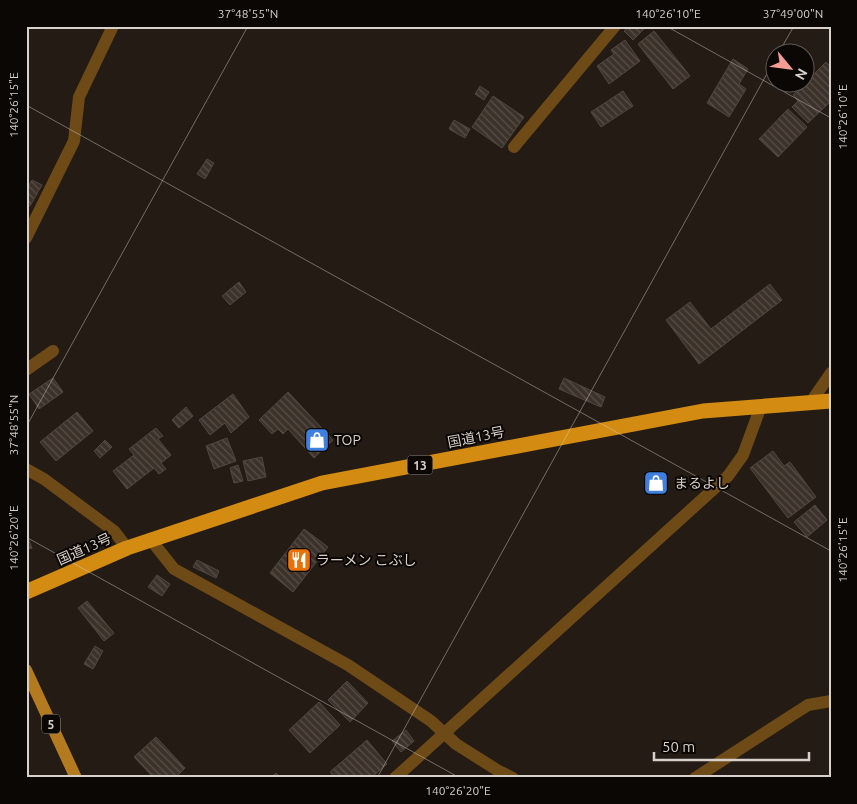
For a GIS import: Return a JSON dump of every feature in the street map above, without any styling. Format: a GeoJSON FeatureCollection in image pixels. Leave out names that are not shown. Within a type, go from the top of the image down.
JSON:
{"type":"FeatureCollection","features":[{"type":"Feature","properties":{"kind":"highway","name":"国道13号"},"geometry":{"type":"LineString","coordinates":[[26,592],[127,548],[322,483],[703,411],[831,401]]}},
{"type":"Feature","properties":{"kind":"main road","name":"5"},"geometry":{"type":"LineString","coordinates":[[26,670],[76,778]]}},
{"type":"Feature","properties":{"kind":"street"},"geometry":{"type":"LineString","coordinates":[[26,238],[74,141],[79,97],[96,58],[113,26]]}},
{"type":"Feature","properties":{"kind":"street"},"geometry":{"type":"LineString","coordinates":[[514,147],[615,26]]}},
{"type":"Feature","properties":{"kind":"street"},"geometry":{"type":"LineString","coordinates":[[26,370],[53,350]]}},
{"type":"Feature","properties":{"kind":"street"},"geometry":{"type":"LineString","coordinates":[[811,402],[831,373]]}},
{"type":"Feature","properties":{"kind":"street"},"geometry":{"type":"LineString","coordinates":[[395,778],[728,476],[743,455],[761,406]]}},
{"type":"Feature","properties":{"kind":"street"},"geometry":{"type":"LineString","coordinates":[[26,469],[44,479],[114,531],[127,548]]}},
{"type":"Feature","properties":{"kind":"street"},"geometry":{"type":"LineString","coordinates":[[151,540],[174,569],[348,665],[431,721],[456,744],[513,778]]}},
{"type":"Feature","properties":{"kind":"street"},"geometry":{"type":"LineString","coordinates":[[694,778],[808,706],[831,701]]}},
{"type":"Feature","properties":{"kind":"building"},"geometry":{"type":"Polygon","coordinates":[[[629,26],[647,26],[633,40],[624,31],[629,26]]]}},
{"type":"Feature","properties":{"kind":"building"},"geometry":{"type":"Polygon","coordinates":[[[654,31],[690,76],[673,89],[638,44],[654,31]]]}},
{"type":"Feature","properties":{"kind":"building"},"geometry":{"type":"Polygon","coordinates":[[[625,40],[640,61],[609,84],[597,66],[614,54],[611,50],[625,40]]]}},
{"type":"Feature","properties":{"kind":"building"},"geometry":{"type":"Polygon","coordinates":[[[733,59],[748,69],[739,84],[746,89],[729,117],[707,103],[733,59]]]}},
{"type":"Feature","properties":{"kind":"building"},"geometry":{"type":"Polygon","coordinates":[[[826,62],[831,67],[831,101],[808,123],[792,107],[798,101],[793,95],[796,92],[814,92],[814,74],[826,62]]]}},
{"type":"Feature","properties":{"kind":"building"},"geometry":{"type":"Polygon","coordinates":[[[480,86],[489,92],[484,100],[475,94],[480,86]]]}},
{"type":"Feature","properties":{"kind":"building"},"geometry":{"type":"Polygon","coordinates":[[[623,91],[633,106],[601,127],[591,112],[623,91]]]}},
{"type":"Feature","properties":{"kind":"building"},"geometry":{"type":"Polygon","coordinates":[[[493,96],[524,117],[502,148],[472,127],[493,96]]]}},
{"type":"Feature","properties":{"kind":"building"},"geometry":{"type":"Polygon","coordinates":[[[788,109],[807,127],[778,157],[759,139],[788,109]]]}},
{"type":"Feature","properties":{"kind":"building"},"geometry":{"type":"Polygon","coordinates":[[[454,120],[470,129],[465,138],[449,129],[454,120]]]}},
{"type":"Feature","properties":{"kind":"building"},"geometry":{"type":"Polygon","coordinates":[[[207,159],[214,163],[205,179],[197,174],[207,159]]]}},
{"type":"Feature","properties":{"kind":"building"},"geometry":{"type":"Polygon","coordinates":[[[32,180],[42,185],[30,206],[26,204],[26,190],[32,180]]]}},
{"type":"Feature","properties":{"kind":"building"},"geometry":{"type":"Polygon","coordinates":[[[239,282],[246,292],[230,305],[222,296],[239,282]]]}},
{"type":"Feature","properties":{"kind":"building"},"geometry":{"type":"Polygon","coordinates":[[[770,284],[782,300],[699,364],[666,320],[690,302],[711,329],[770,284]]]}},
{"type":"Feature","properties":{"kind":"building"},"geometry":{"type":"Polygon","coordinates":[[[53,378],[63,392],[39,409],[29,394],[53,378]]]}},
{"type":"Feature","properties":{"kind":"building"},"geometry":{"type":"Polygon","coordinates":[[[564,378],[605,397],[601,407],[559,389],[564,378]]]}},
{"type":"Feature","properties":{"kind":"building"},"geometry":{"type":"Polygon","coordinates":[[[288,392],[333,440],[314,458],[288,429],[283,434],[278,429],[272,434],[259,420],[288,392]]]}},
{"type":"Feature","properties":{"kind":"building"},"geometry":{"type":"Polygon","coordinates":[[[233,394],[249,417],[231,433],[225,423],[210,435],[199,420],[233,394]]]}},
{"type":"Feature","properties":{"kind":"building"},"geometry":{"type":"Polygon","coordinates":[[[186,407],[193,416],[179,428],[172,420],[186,407]]]}},
{"type":"Feature","properties":{"kind":"building"},"geometry":{"type":"Polygon","coordinates":[[[77,412],[93,431],[56,461],[40,442],[77,412]]]}},
{"type":"Feature","properties":{"kind":"building"},"geometry":{"type":"Polygon","coordinates":[[[156,428],[163,436],[158,439],[171,455],[161,463],[166,469],[159,474],[154,468],[127,489],[113,471],[134,455],[129,449],[156,428]]]}},
{"type":"Feature","properties":{"kind":"building"},"geometry":{"type":"Polygon","coordinates":[[[227,438],[236,461],[214,469],[206,446],[227,438]]]}},
{"type":"Feature","properties":{"kind":"building"},"geometry":{"type":"Polygon","coordinates":[[[105,440],[112,447],[100,458],[94,451],[105,440]]]}},
{"type":"Feature","properties":{"kind":"building"},"geometry":{"type":"Polygon","coordinates":[[[773,451],[784,466],[790,462],[816,497],[788,518],[750,468],[773,451]]]}},
{"type":"Feature","properties":{"kind":"building"},"geometry":{"type":"Polygon","coordinates":[[[262,457],[266,477],[248,481],[243,461],[262,457]]]}},
{"type":"Feature","properties":{"kind":"building"},"geometry":{"type":"Polygon","coordinates":[[[238,465],[243,481],[234,483],[230,468],[238,465]]]}},
{"type":"Feature","properties":{"kind":"building"},"geometry":{"type":"Polygon","coordinates":[[[815,505],[827,520],[807,537],[794,522],[815,505]]]}},
{"type":"Feature","properties":{"kind":"building"},"geometry":{"type":"Polygon","coordinates":[[[304,529],[328,547],[293,592],[270,573],[304,529]]]}},
{"type":"Feature","properties":{"kind":"building"},"geometry":{"type":"Polygon","coordinates":[[[26,533],[32,548],[26,550],[26,533]]]}},
{"type":"Feature","properties":{"kind":"building"},"geometry":{"type":"Polygon","coordinates":[[[197,560],[219,571],[216,578],[193,567],[197,560]]]}},
{"type":"Feature","properties":{"kind":"building"},"geometry":{"type":"Polygon","coordinates":[[[157,575],[170,584],[162,596],[148,587],[157,575]]]}},
{"type":"Feature","properties":{"kind":"building"},"geometry":{"type":"Polygon","coordinates":[[[87,601],[114,633],[104,641],[78,608],[87,601]]]}},
{"type":"Feature","properties":{"kind":"building"},"geometry":{"type":"Polygon","coordinates":[[[95,646],[103,651],[93,669],[84,664],[95,646]]]}},
{"type":"Feature","properties":{"kind":"building"},"geometry":{"type":"Polygon","coordinates":[[[347,681],[368,703],[350,722],[328,700],[347,681]]]}},
{"type":"Feature","properties":{"kind":"building"},"geometry":{"type":"Polygon","coordinates":[[[319,702],[340,725],[310,753],[289,730],[319,702]]]}},
{"type":"Feature","properties":{"kind":"building"},"geometry":{"type":"Polygon","coordinates":[[[406,730],[414,741],[401,752],[392,741],[406,730]]]}},
{"type":"Feature","properties":{"kind":"building"},"geometry":{"type":"Polygon","coordinates":[[[156,737],[185,768],[175,778],[154,778],[134,757],[156,737]]]}},
{"type":"Feature","properties":{"kind":"building"},"geometry":{"type":"Polygon","coordinates":[[[367,740],[387,764],[371,778],[335,778],[330,772],[367,740]]]}},
{"type":"Feature","properties":{"kind":"building"},"geometry":{"type":"Polygon","coordinates":[[[276,773],[281,778],[270,778],[276,773]]]}},
{"type":"Feature","properties":{"kind":"place","name":"TOP"},"geometry":{"type":"Point","coordinates":[317,440]}},
{"type":"Feature","properties":{"kind":"place","name":"まるよし"},"geometry":{"type":"Point","coordinates":[656,483]}},
{"type":"Feature","properties":{"kind":"place","name":"ラーメン こぶし"},"geometry":{"type":"Point","coordinates":[299,560]}}]}
